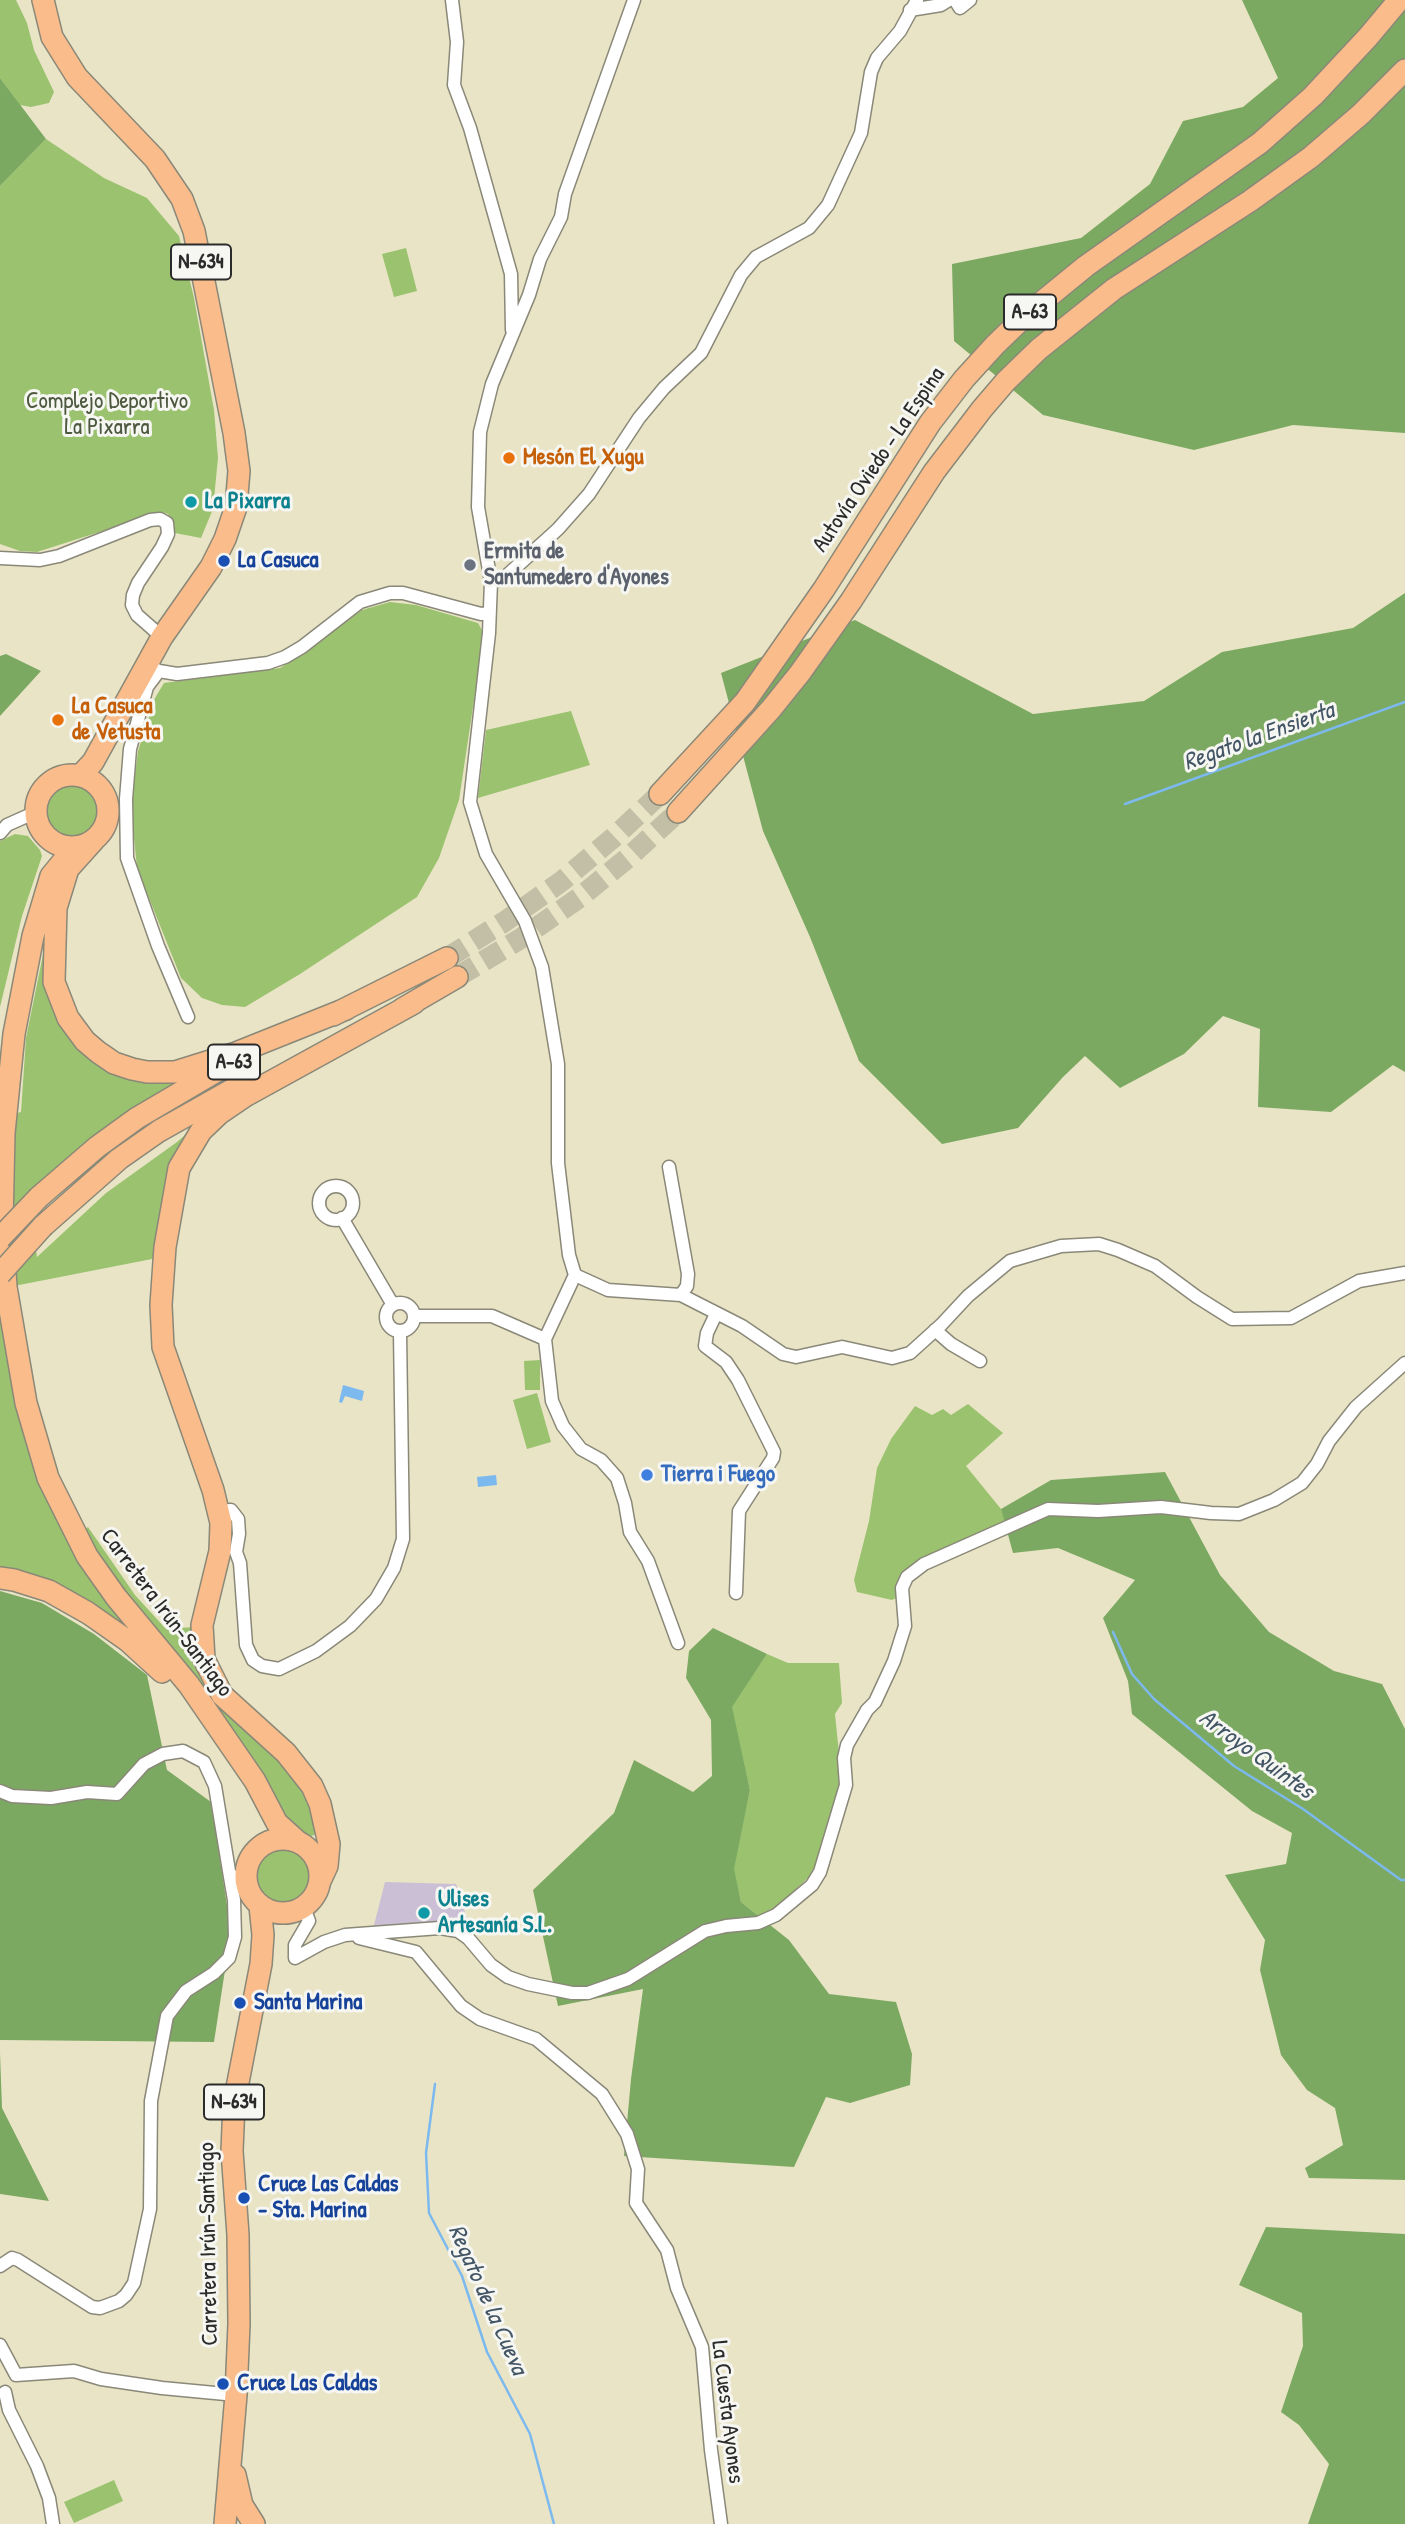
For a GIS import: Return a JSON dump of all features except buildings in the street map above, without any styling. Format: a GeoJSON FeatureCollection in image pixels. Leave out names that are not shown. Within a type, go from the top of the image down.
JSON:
{"type":"FeatureCollection","features":[{"type":"Feature","properties":{"kind":"highway","name":"N-634"},"geometry":{"type":"LineString","coordinates":[[43,0],[52,37],[77,77],[155,159],[182,199],[194,231],[234,433],[239,473],[236,507],[211,567],[162,637],[153,668],[93,762],[80,776]]}},
{"type":"Feature","properties":{"kind":"highway","name":"Autovía Oviedo - La Espina"},"geometry":{"type":"LineString","coordinates":[[660,794],[745,702],[824,589],[930,423],[995,345],[1086,266],[1216,176],[1269,135],[1344,64],[1399,0]]}},
{"type":"Feature","properties":{"kind":"highway","name":"A-63"},"geometry":{"type":"LineString","coordinates":[[678,811],[800,673],[851,601],[934,472],[1006,381],[1039,349],[1114,289],[1250,201],[1311,157],[1361,114],[1405,70]]}},
{"type":"Feature","properties":{"kind":"highway","name":"N-634"},"geometry":{"type":"LineString","coordinates":[[94,840],[104,829],[108,816],[108,806],[100,788],[104,743]]}},
{"type":"Feature","properties":{"kind":"highway"},"geometry":{"type":"LineString","coordinates":[[94,840],[74,848],[54,843],[38,824],[36,812],[39,796],[47,785],[65,776],[80,776],[100,788]]}},
{"type":"Feature","properties":{"kind":"highway","name":"Carretera Irún-Santiago"},"geometry":{"type":"LineString","coordinates":[[45,835],[51,876]]}},
{"type":"Feature","properties":{"kind":"highway"},"geometry":{"type":"LineString","coordinates":[[94,840],[68,869],[56,908],[54,982],[68,1018],[85,1041],[114,1063],[147,1072],[183,1070],[236,1054],[346,1009]]}},
{"type":"Feature","properties":{"kind":"highway","name":"Carretera Irún-Santiago"},"geometry":{"type":"LineString","coordinates":[[74,848],[61,860],[51,876],[33,936],[10,1067],[4,1133],[2,1195],[6,1287],[26,1403],[48,1478],[87,1556],[116,1597],[188,1685],[256,1781],[277,1823],[302,1844]]}},
{"type":"Feature","properties":{"kind":"highway"},"geometry":{"type":"LineString","coordinates":[[0,1059],[16,979],[33,936]]}},
{"type":"Feature","properties":{"kind":"highway","name":"A-63"},"geometry":{"type":"LineString","coordinates":[[0,1238],[39,1197],[97,1147],[177,1093],[234,1062],[447,958]]}},
{"type":"Feature","properties":{"kind":"highway","name":"A-63"},"geometry":{"type":"LineString","coordinates":[[0,1274],[43,1226],[119,1159],[196,1108],[414,1003],[457,977]]}},
{"type":"Feature","properties":{"kind":"highway"},"geometry":{"type":"LineString","coordinates":[[320,1881],[327,1866],[329,1844],[320,1804],[306,1777],[286,1753],[222,1695],[204,1659],[202,1625],[222,1536],[219,1511],[163,1347],[160,1313],[165,1247],[179,1168],[201,1131],[220,1113],[245,1096],[414,1003]]}},
{"type":"Feature","properties":{"kind":"highway"},"geometry":{"type":"LineString","coordinates":[[0,1578],[49,1591],[108,1626],[147,1657],[214,1722]]}},
{"type":"Feature","properties":{"kind":"highway","name":"Carretera Irún-Santiago"},"geometry":{"type":"LineString","coordinates":[[261,1846],[265,1821],[262,1797]]}},
{"type":"Feature","properties":{"kind":"highway"},"geometry":{"type":"LineString","coordinates":[[302,1844],[319,1835],[325,1826]]}},
{"type":"Feature","properties":{"kind":"highway"},"geometry":{"type":"LineString","coordinates":[[237,1877],[254,1851],[272,1841],[285,1839],[302,1844],[315,1855],[320,1881]]}},
{"type":"Feature","properties":{"kind":"highway","name":"N-634"},"geometry":{"type":"LineString","coordinates":[[237,1877],[260,1906]]}},
{"type":"Feature","properties":{"kind":"highway","name":"N-634"},"geometry":{"type":"LineString","coordinates":[[296,1911],[316,1894],[320,1881]]}},
{"type":"Feature","properties":{"kind":"highway"},"geometry":{"type":"LineString","coordinates":[[260,1906],[273,1913],[296,1911]]}},
{"type":"Feature","properties":{"kind":"highway","name":"Carretera Irún-Santiago"},"geometry":{"type":"LineString","coordinates":[[225,2524],[236,2395],[239,2275],[232,2151],[234,2103],[261,1964],[263,1934],[260,1906]]}},
{"type":"Feature","properties":{"kind":"highway","name":"Carretera Irún-Santiago"},"geometry":{"type":"LineString","coordinates":[[261,1964],[272,1938],[296,1911]]}},
{"type":"Feature","properties":{"kind":"highway"},"geometry":{"type":"LineString","coordinates":[[232,2435],[234,2473],[242,2505],[254,2524]]}},
{"type":"Feature","properties":{"kind":"street"},"geometry":{"type":"LineString","coordinates":[[452,0],[457,42],[454,85],[470,128],[511,274],[512,335]]}},
{"type":"Feature","properties":{"kind":"street"},"geometry":{"type":"LineString","coordinates":[[634,0],[565,194],[561,217],[540,259],[529,295],[492,384],[480,432],[478,507],[491,582],[489,633],[470,802],[486,854],[525,921],[542,967],[558,1064],[558,1163],[569,1255],[575,1275],[545,1339],[552,1401],[563,1426],[581,1449],[601,1460],[617,1478],[630,1532],[648,1561],[678,1643]]}},
{"type":"Feature","properties":{"kind":"street"},"geometry":{"type":"LineString","coordinates":[[491,582],[504,578],[558,529],[589,494],[639,418],[664,388],[701,353],[740,275],[756,257],[809,228],[828,205],[861,133],[871,72],[877,58],[900,31],[914,5],[941,5],[949,0]]}},
{"type":"Feature","properties":{"kind":"street"},"geometry":{"type":"LineString","coordinates":[[955,0],[961,8],[970,0]]}},
{"type":"Feature","properties":{"kind":"street"},"geometry":{"type":"LineString","coordinates":[[0,558],[40,560],[150,520],[160,519],[167,523],[168,534],[138,583],[132,606],[137,615],[162,637]]}},
{"type":"Feature","properties":{"kind":"street"},"geometry":{"type":"LineString","coordinates":[[188,1017],[142,903],[127,858],[127,770],[130,749],[153,668],[177,674],[268,663],[302,647],[360,603],[377,596],[403,593],[481,614],[489,613]]}},
{"type":"Feature","properties":{"kind":"street"},"geometry":{"type":"LineString","coordinates":[[0,832],[7,825],[36,812]]}},
{"type":"Feature","properties":{"kind":"street"},"geometry":{"type":"LineString","coordinates":[[669,1167],[688,1274],[687,1286],[681,1295]]}},
{"type":"Feature","properties":{"kind":"street"},"geometry":{"type":"LineString","coordinates":[[342,1218],[393,1305]]}},
{"type":"Feature","properties":{"kind":"street"},"geometry":{"type":"LineString","coordinates":[[575,1275],[608,1290],[681,1295],[742,1326],[783,1354],[796,1357],[842,1347],[892,1358],[911,1353],[968,1296],[1010,1261],[1061,1246],[1099,1244],[1118,1250],[1155,1266],[1232,1319],[1292,1318],[1359,1281],[1405,1273]]}},
{"type":"Feature","properties":{"kind":"street"},"geometry":{"type":"LineString","coordinates":[[405,1304],[413,1310],[415,1316],[412,1326],[400,1332],[392,1329],[386,1321],[387,1311],[393,1305],[405,1304]]}},
{"type":"Feature","properties":{"kind":"street"},"geometry":{"type":"LineString","coordinates":[[716,1314],[705,1346],[726,1362],[774,1452],[773,1458],[739,1511],[736,1593]]}},
{"type":"Feature","properties":{"kind":"street"},"geometry":{"type":"LineString","coordinates":[[415,1316],[492,1316],[545,1339]]}},
{"type":"Feature","properties":{"kind":"street"},"geometry":{"type":"LineString","coordinates":[[935,1330],[951,1344],[980,1361]]}},
{"type":"Feature","properties":{"kind":"street"},"geometry":{"type":"LineString","coordinates":[[219,1511],[231,1510],[238,1519],[236,1552],[240,1563],[246,1645],[253,1660],[262,1666],[279,1669],[316,1651],[351,1626],[376,1599],[394,1568],[403,1539],[400,1332]]}},
{"type":"Feature","properties":{"kind":"street"},"geometry":{"type":"LineString","coordinates":[[296,1911],[309,1921],[295,1945],[295,1958],[324,1942],[345,1935],[440,1928],[458,1931],[468,1938],[491,1965],[508,1977],[545,1988],[588,1993],[628,1979],[705,1931],[726,1926],[745,1926],[776,1915],[811,1885],[820,1872],[846,1785],[844,1758],[847,1745],[874,1702],[894,1661],[905,1626],[902,1588],[907,1577],[924,1564],[1048,1508],[1098,1511],[1161,1507],[1239,1514],[1274,1500],[1302,1483],[1317,1464],[1329,1441],[1356,1407],[1405,1363]]}},
{"type":"Feature","properties":{"kind":"street"},"geometry":{"type":"LineString","coordinates":[[0,1791],[12,1796],[51,1798],[87,1792],[117,1794],[144,1764],[163,1754],[183,1751],[204,1762],[215,1786],[237,1877],[234,1900],[235,1937],[229,1958],[214,1973],[186,1992],[167,2016],[151,2101],[150,2209],[134,2283],[119,2301],[100,2308],[92,2307],[18,2260],[12,2258],[0,2266]]}},
{"type":"Feature","properties":{"kind":"street","name":"La Cuesta Ayones"},"geometry":{"type":"LineString","coordinates":[[345,1935],[416,1952],[461,2006],[480,2019],[536,2039],[568,2064],[601,2094],[627,2134],[638,2169],[636,2203],[667,2250],[677,2288],[702,2347],[721,2524]]}},
{"type":"Feature","properties":{"kind":"street"},"geometry":{"type":"LineString","coordinates":[[0,2345],[16,2375]]}},
{"type":"Feature","properties":{"kind":"street"},"geometry":{"type":"LineString","coordinates":[[53,2524],[49,2498],[37,2466],[2,2394],[16,2375],[74,2371],[101,2379],[236,2395]]}},
{"type":"Feature","properties":{"kind":"shaded area"},"geometry":{"type":"Polygon","coordinates":[[[385,1882],[456,1884],[470,1928],[466,1934],[373,1929],[385,1882]]]}},
{"type":"Feature","properties":{"kind":"green space"},"geometry":{"type":"Polygon","coordinates":[[[0,0],[16,0],[27,23],[34,50],[54,92],[49,103],[31,107],[20,105],[0,78],[0,0]]]}},
{"type":"Feature","properties":{"kind":"green space"},"geometry":{"type":"Polygon","coordinates":[[[1242,0],[1405,0],[1405,433],[1293,425],[1194,450],[1043,415],[954,341],[952,264],[1081,238],[1150,184],[1183,121],[1243,107],[1278,78],[1242,0]]]}},
{"type":"Feature","properties":{"kind":"green space"},"geometry":{"type":"Polygon","coordinates":[[[0,78],[46,139],[0,186],[0,78]]]}},
{"type":"Feature","properties":{"kind":"green space","name":"Complejo Deportivo La Pixarra"},"geometry":{"type":"Polygon","coordinates":[[[46,139],[104,178],[147,198],[179,236],[194,298],[214,410],[218,458],[213,509],[201,538],[175,533],[168,514],[162,512],[37,552],[20,551],[0,544],[0,186],[46,139]]]}},
{"type":"Feature","properties":{"kind":"green space"},"geometry":{"type":"Polygon","coordinates":[[[406,248],[417,291],[394,297],[382,254],[406,248]]]}},
{"type":"Feature","properties":{"kind":"green space"},"geometry":{"type":"Polygon","coordinates":[[[1405,593],[1405,1072],[1393,1065],[1331,1112],[1258,1107],[1260,1029],[1223,1016],[1184,1054],[1120,1088],[1085,1056],[1018,1128],[942,1144],[859,1061],[810,937],[763,831],[721,673],[855,620],[1033,714],[1144,701],[1222,652],[1353,628],[1405,593]]]}},
{"type":"Feature","properties":{"kind":"green space"},"geometry":{"type":"Polygon","coordinates":[[[390,602],[416,605],[478,623],[484,634],[459,800],[439,858],[417,897],[245,1007],[222,1005],[202,998],[181,978],[137,868],[131,807],[138,751],[155,698],[164,683],[280,668],[362,610],[390,602]]]}},
{"type":"Feature","properties":{"kind":"green space"},"geometry":{"type":"Polygon","coordinates":[[[6,654],[41,671],[0,716],[0,656],[6,654]]]}},
{"type":"Feature","properties":{"kind":"green space"},"geometry":{"type":"Polygon","coordinates":[[[571,711],[590,765],[478,798],[486,730],[571,711]]]}},
{"type":"Feature","properties":{"kind":"green space"},"geometry":{"type":"Polygon","coordinates":[[[72,784],[83,786],[96,797],[101,813],[99,824],[88,837],[72,842],[61,840],[48,829],[43,813],[45,802],[56,789],[72,784]]]}},
{"type":"Feature","properties":{"kind":"green space"},"geometry":{"type":"Polygon","coordinates":[[[15,834],[28,836],[42,856],[22,916],[0,1007],[0,841],[15,834]]]}},
{"type":"Feature","properties":{"kind":"green space"},"geometry":{"type":"Polygon","coordinates":[[[47,935],[72,1037],[183,1080],[84,1144],[31,1192],[36,1222],[33,1226],[37,1257],[106,1193],[198,1124],[152,1259],[14,1286],[13,1114],[21,1112],[26,1038],[47,935]]]}},
{"type":"Feature","properties":{"kind":"green space"},"geometry":{"type":"Polygon","coordinates":[[[0,1307],[25,1432],[150,1653],[0,1573],[0,1307]]]}},
{"type":"Feature","properties":{"kind":"green space"},"geometry":{"type":"Polygon","coordinates":[[[540,1360],[540,1390],[525,1390],[524,1361],[540,1360]]]}},
{"type":"Feature","properties":{"kind":"green space"},"geometry":{"type":"Polygon","coordinates":[[[537,1393],[551,1442],[527,1449],[513,1400],[537,1393]]]}},
{"type":"Feature","properties":{"kind":"green space"},"geometry":{"type":"Polygon","coordinates":[[[968,1404],[1003,1433],[966,1466],[1001,1509],[1005,1522],[908,1568],[896,1598],[892,1600],[857,1592],[854,1580],[869,1521],[877,1468],[891,1439],[915,1406],[932,1415],[943,1409],[951,1415],[968,1404]]]}},
{"type":"Feature","properties":{"kind":"green space"},"geometry":{"type":"Polygon","coordinates":[[[1165,1472],[1220,1575],[1269,1632],[1334,1671],[1382,1684],[1405,1729],[1405,2180],[1309,2178],[1305,2168],[1343,2145],[1335,2108],[1307,2090],[1281,2055],[1260,1970],[1265,1940],[1225,1875],[1286,1864],[1292,1833],[1252,1811],[1132,1714],[1128,1681],[1103,1618],[1135,1580],[1058,1548],[1013,1553],[1001,1509],[1051,1480],[1165,1472]]]}},
{"type":"Feature","properties":{"kind":"green space"},"geometry":{"type":"Polygon","coordinates":[[[88,1527],[135,1595],[166,1629],[194,1627],[193,1644],[293,1773],[311,1803],[316,1832],[314,1835],[306,1838],[285,1822],[245,1748],[225,1718],[131,1604],[82,1531],[88,1527]]]}},
{"type":"Feature","properties":{"kind":"green space"},"geometry":{"type":"Polygon","coordinates":[[[0,1591],[42,1603],[94,1634],[147,1675],[167,1770],[211,1802],[231,1931],[214,2042],[0,2040],[0,1591]]]}},
{"type":"Feature","properties":{"kind":"green space"},"geometry":{"type":"Polygon","coordinates":[[[713,1628],[767,1654],[732,1707],[750,1790],[734,1869],[741,1902],[789,1940],[829,1994],[896,2002],[912,2054],[910,2085],[850,2103],[826,2097],[794,2167],[624,2156],[643,1989],[558,2006],[533,1890],[614,1813],[634,1760],[693,1792],[712,1776],[711,1720],[686,1678],[689,1651],[713,1628]]]}},
{"type":"Feature","properties":{"kind":"green space"},"geometry":{"type":"Polygon","coordinates":[[[767,1654],[788,1663],[839,1663],[842,1703],[835,1714],[842,1782],[823,1849],[812,1874],[779,1905],[760,1917],[741,1902],[733,1869],[750,1790],[731,1707],[767,1654]]]}},
{"type":"Feature","properties":{"kind":"green space"},"geometry":{"type":"Polygon","coordinates":[[[282,1847],[303,1856],[312,1877],[303,1898],[282,1907],[261,1898],[252,1877],[261,1856],[282,1847]]]}},
{"type":"Feature","properties":{"kind":"green space"},"geometry":{"type":"Polygon","coordinates":[[[0,2053],[2,2108],[49,2201],[0,2194],[0,2053]]]}},
{"type":"Feature","properties":{"kind":"green space"},"geometry":{"type":"Polygon","coordinates":[[[1266,2227],[1405,2234],[1405,2524],[1308,2524],[1329,2464],[1299,2425],[1281,2412],[1303,2346],[1302,2313],[1239,2285],[1266,2227]]]}},
{"type":"Feature","properties":{"kind":"green space"},"geometry":{"type":"Polygon","coordinates":[[[114,2480],[123,2501],[74,2523],[64,2502],[114,2480]]]}},
{"type":"Feature","properties":{"kind":"water"},"geometry":{"type":"Polygon","coordinates":[[[343,1385],[364,1391],[362,1401],[345,1396],[342,1403],[339,1402],[343,1385]]]}},
{"type":"Feature","properties":{"kind":"water"},"geometry":{"type":"Polygon","coordinates":[[[496,1475],[497,1485],[478,1487],[477,1477],[496,1475]]]}},
{"type":"Feature","properties":{"kind":"waterway","name":"Regato la Ensierta"},"geometry":{"type":"LineString","coordinates":[[1125,804],[1405,702]]}},
{"type":"Feature","properties":{"kind":"waterway","name":"Arroyo Quintes"},"geometry":{"type":"LineString","coordinates":[[1113,1632],[1132,1674],[1154,1699],[1234,1766],[1303,1809],[1401,1880],[1405,1880]]}},
{"type":"Feature","properties":{"kind":"waterway","name":"Regato de la Cueva"},"geometry":{"type":"LineString","coordinates":[[435,2084],[426,2153],[429,2213],[462,2276],[487,2352],[530,2434],[554,2524]]}},
{"type":"Feature","properties":{"kind":"tunnel"},"geometry":{"type":"LineString","coordinates":[[447,958],[562,881],[660,794]]}},
{"type":"Feature","properties":{"kind":"tunnel"},"geometry":{"type":"LineString","coordinates":[[457,977],[520,939],[579,898],[678,812]]}},
{"type":"Feature","properties":{"kind":"place","name":"Mesón El Xugu"},"geometry":{"type":"Point","coordinates":[509,458]}},
{"type":"Feature","properties":{"kind":"place","name":"La Pixarra"},"geometry":{"type":"Point","coordinates":[191,502]}},
{"type":"Feature","properties":{"kind":"place","name":"La Casuca"},"geometry":{"type":"Point","coordinates":[224,561]}},
{"type":"Feature","properties":{"kind":"place","name":"Ermita de Santumedero d'Ayones"},"geometry":{"type":"Point","coordinates":[470,565]}},
{"type":"Feature","properties":{"kind":"place","name":"La Casuca de Vetusta"},"geometry":{"type":"Point","coordinates":[58,720]}},
{"type":"Feature","properties":{"kind":"place","name":"Tierra i Fuego"},"geometry":{"type":"Point","coordinates":[647,1475]}},
{"type":"Feature","properties":{"kind":"place","name":"Ulises Artesanía S.L."},"geometry":{"type":"Point","coordinates":[424,1913]}},
{"type":"Feature","properties":{"kind":"place","name":"Santa Marina"},"geometry":{"type":"Point","coordinates":[240,2003]}},
{"type":"Feature","properties":{"kind":"place","name":"Cruce Las Caldas - Sta. Marina"},"geometry":{"type":"Point","coordinates":[244,2198]}},
{"type":"Feature","properties":{"kind":"place","name":"Cruce Las Caldas"},"geometry":{"type":"Point","coordinates":[223,2384]}}]}
